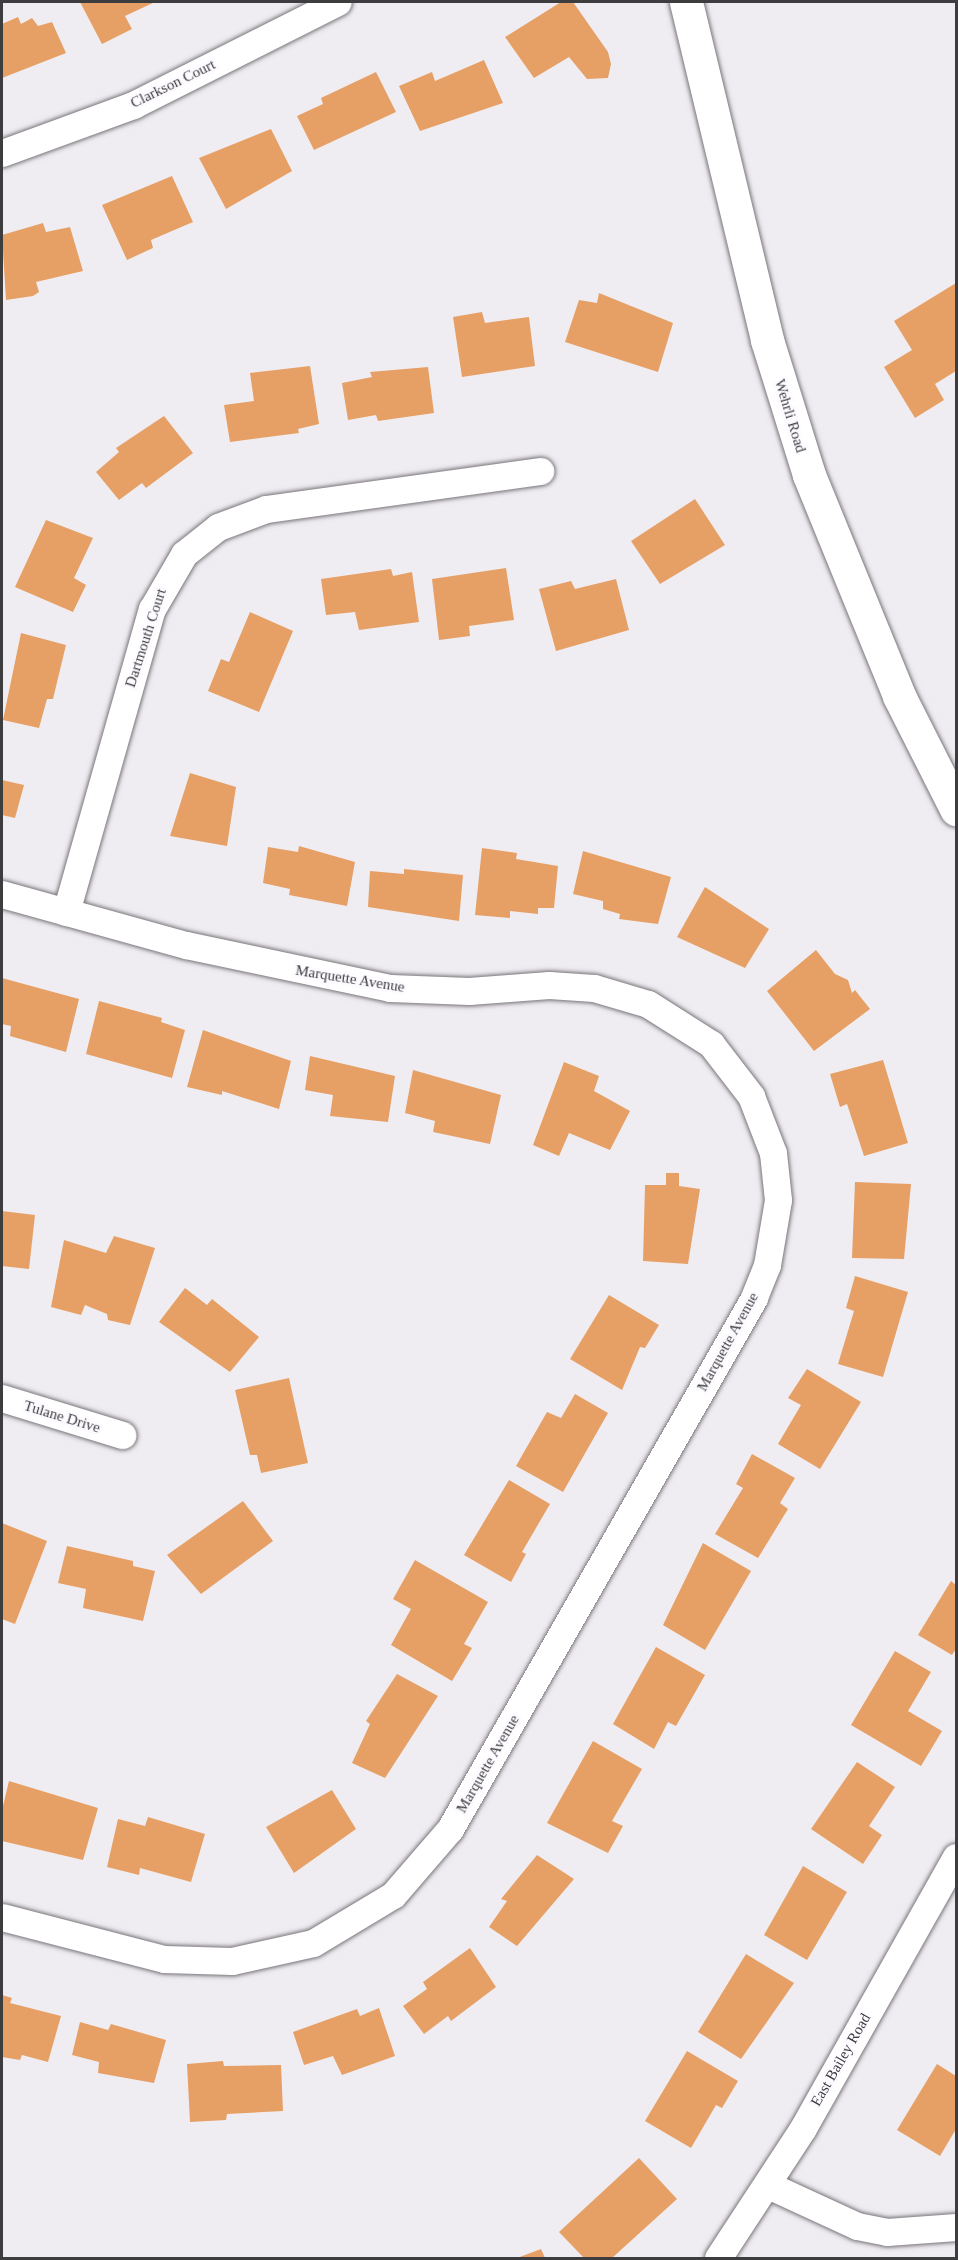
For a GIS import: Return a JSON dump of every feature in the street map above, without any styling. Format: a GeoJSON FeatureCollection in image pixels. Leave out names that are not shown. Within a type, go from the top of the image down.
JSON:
{"type":"FeatureCollection","features":[{"type":"Feature","properties":{"kind":"street","name":"Clarkson Court"},"geometry":{"type":"LineString","coordinates":[[2,153],[133,105],[339,2]]}},
{"type":"Feature","properties":{"kind":"street","name":"Wehrli Road"},"geometry":{"type":"LineString","coordinates":[[686,2],[767,340],[809,475],[899,696],[957,809]]}},
{"type":"Feature","properties":{"kind":"street","name":"Dartmouth Court"},"geometry":{"type":"LineString","coordinates":[[66,912],[152,609],[184,554],[218,527],[266,509],[540,471]]}},
{"type":"Feature","properties":{"kind":"street","name":"Marquette Avenue"},"geometry":{"type":"LineString","coordinates":[[2,894],[298,972],[390,988],[469,991],[549,985],[594,988],[648,1004],[711,1044],[751,1096],[773,1153],[776,1220],[754,1298],[450,1829],[393,1895],[313,1943],[232,1961],[164,1959],[2,1917]]}},
{"type":"Feature","properties":{"kind":"street","name":"Tulane Drive"},"geometry":{"type":"LineString","coordinates":[[2,1398],[122,1435]]}},
{"type":"Feature","properties":{"kind":"street","name":"East Bailey Road"},"geometry":{"type":"LineString","coordinates":[[718,2259],[768,2185],[957,1857]]}},
{"type":"Feature","properties":{"kind":"street"},"geometry":{"type":"LineString","coordinates":[[768,2185],[857,2226],[887,2232],[957,2227]]}},
{"type":"Feature","properties":{"kind":"building"},"geometry":{"type":"Polygon","coordinates":[[[80,2],[155,2],[125,16],[132,29],[102,44],[80,2]]]}},
{"type":"Feature","properties":{"kind":"building"},"geometry":{"type":"Polygon","coordinates":[[[561,2],[573,2],[608,52],[611,64],[608,78],[587,79],[569,57],[534,78],[505,37],[561,2]]]}},
{"type":"Feature","properties":{"kind":"building"},"geometry":{"type":"Polygon","coordinates":[[[18,17],[21,24],[32,18],[38,26],[52,22],[66,53],[2,78],[2,24],[18,17]]]}},
{"type":"Feature","properties":{"kind":"building"},"geometry":{"type":"Polygon","coordinates":[[[484,60],[503,103],[420,131],[399,86],[432,72],[435,81],[484,60]]]}},
{"type":"Feature","properties":{"kind":"building"},"geometry":{"type":"Polygon","coordinates":[[[376,72],[396,112],[314,150],[297,116],[323,104],[321,98],[376,72]]]}},
{"type":"Feature","properties":{"kind":"building"},"geometry":{"type":"Polygon","coordinates":[[[271,129],[292,171],[226,209],[199,158],[271,129]]]}},
{"type":"Feature","properties":{"kind":"building"},"geometry":{"type":"Polygon","coordinates":[[[172,176],[193,222],[151,240],[153,248],[127,260],[102,205],[172,176]]]}},
{"type":"Feature","properties":{"kind":"building"},"geometry":{"type":"Polygon","coordinates":[[[43,223],[46,232],[70,227],[83,271],[36,282],[39,292],[33,296],[6,300],[2,235],[43,223]]]}},
{"type":"Feature","properties":{"kind":"building"},"geometry":{"type":"Polygon","coordinates":[[[956,283],[956,371],[935,384],[944,400],[915,418],[884,367],[912,350],[894,321],[956,283]]]}},
{"type":"Feature","properties":{"kind":"building"},"geometry":{"type":"Polygon","coordinates":[[[599,293],[673,323],[658,372],[565,342],[579,300],[597,303],[599,293]]]}},
{"type":"Feature","properties":{"kind":"building"},"geometry":{"type":"Polygon","coordinates":[[[482,312],[485,323],[529,317],[535,366],[462,377],[453,317],[482,312]]]}},
{"type":"Feature","properties":{"kind":"building"},"geometry":{"type":"Polygon","coordinates":[[[310,366],[319,424],[298,429],[299,433],[230,442],[224,405],[254,401],[250,373],[310,366]]]}},
{"type":"Feature","properties":{"kind":"building"},"geometry":{"type":"Polygon","coordinates":[[[428,367],[434,413],[378,421],[376,415],[348,420],[342,383],[372,377],[370,372],[428,367]]]}},
{"type":"Feature","properties":{"kind":"building"},"geometry":{"type":"Polygon","coordinates":[[[164,416],[193,453],[146,488],[142,483],[119,500],[96,472],[119,452],[116,448],[164,416]]]}},
{"type":"Feature","properties":{"kind":"building"},"geometry":{"type":"Polygon","coordinates":[[[695,499],[725,545],[660,584],[631,541],[695,499]]]}},
{"type":"Feature","properties":{"kind":"building"},"geometry":{"type":"Polygon","coordinates":[[[46,520],[93,538],[74,578],[86,585],[73,612],[15,587],[46,520]]]}},
{"type":"Feature","properties":{"kind":"building"},"geometry":{"type":"Polygon","coordinates":[[[506,568],[514,620],[469,626],[470,636],[439,640],[432,579],[506,568]]]}},
{"type":"Feature","properties":{"kind":"building"},"geometry":{"type":"Polygon","coordinates":[[[391,569],[393,576],[412,572],[419,622],[359,630],[355,612],[326,615],[321,579],[391,569]]]}},
{"type":"Feature","properties":{"kind":"building"},"geometry":{"type":"Polygon","coordinates":[[[616,579],[629,630],[556,651],[539,589],[571,581],[575,589],[616,579]]]}},
{"type":"Feature","properties":{"kind":"building"},"geometry":{"type":"Polygon","coordinates":[[[250,612],[293,631],[259,712],[208,691],[221,659],[229,662],[250,612]]]}},
{"type":"Feature","properties":{"kind":"building"},"geometry":{"type":"Polygon","coordinates":[[[21,633],[66,645],[53,699],[47,699],[39,728],[3,720],[21,633]]]}},
{"type":"Feature","properties":{"kind":"building"},"geometry":{"type":"Polygon","coordinates":[[[190,773],[236,787],[227,846],[170,836],[190,773]]]}},
{"type":"Feature","properties":{"kind":"building"},"geometry":{"type":"Polygon","coordinates":[[[2,780],[24,785],[15,818],[2,815],[2,780]]]}},
{"type":"Feature","properties":{"kind":"building"},"geometry":{"type":"Polygon","coordinates":[[[299,846],[355,862],[347,906],[289,895],[290,889],[263,883],[268,847],[298,852],[299,846]]]}},
{"type":"Feature","properties":{"kind":"building"},"geometry":{"type":"Polygon","coordinates":[[[482,848],[517,853],[516,859],[558,866],[554,908],[538,908],[538,914],[510,911],[510,918],[475,915],[482,848]]]}},
{"type":"Feature","properties":{"kind":"building"},"geometry":{"type":"Polygon","coordinates":[[[583,851],[671,877],[658,924],[619,919],[620,914],[603,909],[603,901],[573,894],[583,851]]]}},
{"type":"Feature","properties":{"kind":"building"},"geometry":{"type":"Polygon","coordinates":[[[404,869],[463,875],[459,921],[368,907],[370,871],[404,874],[404,869]]]}},
{"type":"Feature","properties":{"kind":"building"},"geometry":{"type":"Polygon","coordinates":[[[705,887],[769,929],[745,968],[677,937],[705,887]]]}},
{"type":"Feature","properties":{"kind":"building"},"geometry":{"type":"Polygon","coordinates":[[[816,950],[835,974],[848,980],[852,993],[855,990],[870,1009],[814,1051],[767,991],[816,950]]]}},
{"type":"Feature","properties":{"kind":"building"},"geometry":{"type":"Polygon","coordinates":[[[2,978],[79,999],[66,1052],[10,1036],[11,1026],[2,1024],[2,978]]]}},
{"type":"Feature","properties":{"kind":"building"},"geometry":{"type":"Polygon","coordinates":[[[99,1001],[162,1018],[161,1022],[185,1030],[172,1078],[86,1054],[99,1001]]]}},
{"type":"Feature","properties":{"kind":"building"},"geometry":{"type":"Polygon","coordinates":[[[203,1030],[291,1061],[279,1109],[222,1091],[222,1095],[187,1087],[203,1030]]]}},
{"type":"Feature","properties":{"kind":"building"},"geometry":{"type":"Polygon","coordinates":[[[310,1056],[395,1076],[388,1122],[330,1116],[333,1095],[305,1090],[310,1056]]]}},
{"type":"Feature","properties":{"kind":"building"},"geometry":{"type":"Polygon","coordinates":[[[883,1060],[908,1143],[864,1156],[847,1104],[840,1107],[830,1074],[883,1060]]]}},
{"type":"Feature","properties":{"kind":"building"},"geometry":{"type":"Polygon","coordinates":[[[564,1062],[599,1076],[594,1091],[630,1111],[610,1150],[569,1133],[559,1156],[533,1145],[564,1062]]]}},
{"type":"Feature","properties":{"kind":"building"},"geometry":{"type":"Polygon","coordinates":[[[413,1070],[501,1095],[490,1144],[433,1132],[435,1121],[405,1113],[413,1070]]]}},
{"type":"Feature","properties":{"kind":"building"},"geometry":{"type":"Polygon","coordinates":[[[666,1173],[679,1173],[679,1186],[700,1189],[688,1264],[643,1261],[645,1185],[666,1185],[666,1173]]]}},
{"type":"Feature","properties":{"kind":"building"},"geometry":{"type":"Polygon","coordinates":[[[855,1182],[911,1184],[904,1259],[852,1258],[855,1182]]]}},
{"type":"Feature","properties":{"kind":"building"},"geometry":{"type":"Polygon","coordinates":[[[2,1211],[35,1215],[29,1269],[2,1266],[2,1211]]]}},
{"type":"Feature","properties":{"kind":"building"},"geometry":{"type":"Polygon","coordinates":[[[114,1236],[155,1248],[130,1325],[108,1320],[107,1314],[85,1305],[81,1315],[51,1307],[64,1240],[106,1253],[114,1236]]]}},
{"type":"Feature","properties":{"kind":"building"},"geometry":{"type":"Polygon","coordinates":[[[855,1276],[908,1292],[883,1377],[838,1364],[854,1311],[846,1308],[855,1276]]]}},
{"type":"Feature","properties":{"kind":"building"},"geometry":{"type":"Polygon","coordinates":[[[185,1288],[207,1305],[212,1299],[259,1337],[230,1372],[159,1322],[185,1288]]]}},
{"type":"Feature","properties":{"kind":"building"},"geometry":{"type":"Polygon","coordinates":[[[609,1295],[659,1325],[645,1348],[640,1347],[622,1390],[570,1359],[609,1295]]]}},
{"type":"Feature","properties":{"kind":"building"},"geometry":{"type":"Polygon","coordinates":[[[807,1369],[861,1402],[820,1469],[778,1444],[801,1405],[788,1398],[807,1369]]]}},
{"type":"Feature","properties":{"kind":"building"},"geometry":{"type":"Polygon","coordinates":[[[289,1378],[308,1463],[261,1473],[257,1455],[250,1455],[235,1390],[289,1378]]]}},
{"type":"Feature","properties":{"kind":"building"},"geometry":{"type":"Polygon","coordinates":[[[575,1394],[608,1413],[563,1492],[516,1466],[547,1412],[561,1418],[575,1394]]]}},
{"type":"Feature","properties":{"kind":"building"},"geometry":{"type":"Polygon","coordinates":[[[752,1454],[795,1478],[780,1503],[788,1509],[758,1558],[715,1534],[743,1488],[736,1484],[752,1454]]]}},
{"type":"Feature","properties":{"kind":"building"},"geometry":{"type":"Polygon","coordinates":[[[509,1480],[550,1504],[522,1552],[526,1554],[511,1582],[464,1555],[509,1480]]]}},
{"type":"Feature","properties":{"kind":"building"},"geometry":{"type":"Polygon","coordinates":[[[243,1501],[273,1541],[201,1594],[167,1555],[243,1501]]]}},
{"type":"Feature","properties":{"kind":"building"},"geometry":{"type":"Polygon","coordinates":[[[2,1523],[47,1541],[15,1624],[2,1619],[2,1523]]]}},
{"type":"Feature","properties":{"kind":"building"},"geometry":{"type":"Polygon","coordinates":[[[703,1543],[751,1571],[705,1650],[663,1625],[703,1543]]]}},
{"type":"Feature","properties":{"kind":"building"},"geometry":{"type":"Polygon","coordinates":[[[67,1546],[133,1561],[133,1566],[155,1571],[143,1621],[83,1608],[86,1589],[58,1583],[67,1546]]]}},
{"type":"Feature","properties":{"kind":"building"},"geometry":{"type":"Polygon","coordinates":[[[415,1560],[488,1602],[464,1644],[472,1648],[452,1681],[391,1645],[411,1609],[393,1599],[415,1560]]]}},
{"type":"Feature","properties":{"kind":"building"},"geometry":{"type":"Polygon","coordinates":[[[951,1581],[956,1585],[956,1649],[952,1655],[918,1635],[951,1581]]]}},
{"type":"Feature","properties":{"kind":"building"},"geometry":{"type":"Polygon","coordinates":[[[656,1647],[705,1675],[676,1726],[668,1722],[654,1749],[613,1724],[656,1647]]]}},
{"type":"Feature","properties":{"kind":"building"},"geometry":{"type":"Polygon","coordinates":[[[895,1651],[931,1672],[908,1711],[942,1731],[921,1766],[851,1725],[895,1651]]]}},
{"type":"Feature","properties":{"kind":"building"},"geometry":{"type":"Polygon","coordinates":[[[397,1674],[438,1696],[385,1778],[352,1763],[370,1724],[366,1721],[397,1674]]]}},
{"type":"Feature","properties":{"kind":"building"},"geometry":{"type":"Polygon","coordinates":[[[593,1741],[642,1769],[612,1821],[623,1826],[608,1853],[547,1823],[593,1741]]]}},
{"type":"Feature","properties":{"kind":"building"},"geometry":{"type":"Polygon","coordinates":[[[857,1762],[895,1787],[869,1826],[882,1835],[863,1864],[811,1829],[857,1762]]]}},
{"type":"Feature","properties":{"kind":"building"},"geometry":{"type":"Polygon","coordinates":[[[9,1781],[98,1808],[83,1860],[2,1841],[2,1810],[9,1781]]]}},
{"type":"Feature","properties":{"kind":"building"},"geometry":{"type":"Polygon","coordinates":[[[332,1790],[356,1829],[294,1873],[266,1827],[332,1790]]]}},
{"type":"Feature","properties":{"kind":"building"},"geometry":{"type":"Polygon","coordinates":[[[148,1817],[205,1834],[191,1882],[140,1868],[139,1875],[107,1867],[118,1819],[145,1826],[148,1817]]]}},
{"type":"Feature","properties":{"kind":"building"},"geometry":{"type":"Polygon","coordinates":[[[537,1855],[574,1879],[517,1946],[489,1927],[507,1901],[501,1899],[537,1855]]]}},
{"type":"Feature","properties":{"kind":"building"},"geometry":{"type":"Polygon","coordinates":[[[803,1866],[847,1892],[807,1960],[764,1935],[803,1866]]]}},
{"type":"Feature","properties":{"kind":"building"},"geometry":{"type":"Polygon","coordinates":[[[470,1948],[496,1987],[451,2021],[448,2016],[424,2034],[403,2006],[427,1989],[423,1982],[470,1948]]]}},
{"type":"Feature","properties":{"kind":"building"},"geometry":{"type":"Polygon","coordinates":[[[746,1954],[794,1983],[741,2059],[698,2032],[746,1954]]]}},
{"type":"Feature","properties":{"kind":"building"},"geometry":{"type":"Polygon","coordinates":[[[2,1995],[12,1998],[10,2003],[61,2016],[48,2062],[22,2055],[20,2060],[2,2057],[2,1995]]]}},
{"type":"Feature","properties":{"kind":"building"},"geometry":{"type":"Polygon","coordinates":[[[379,2008],[395,2056],[342,2075],[333,2056],[304,2065],[293,2032],[357,2009],[360,2016],[379,2008]]]}},
{"type":"Feature","properties":{"kind":"building"},"geometry":{"type":"Polygon","coordinates":[[[80,2022],[108,2030],[111,2024],[166,2040],[154,2083],[98,2073],[99,2062],[72,2055],[80,2022]]]}},
{"type":"Feature","properties":{"kind":"building"},"geometry":{"type":"Polygon","coordinates":[[[687,2051],[738,2081],[722,2108],[716,2105],[691,2148],[645,2121],[687,2051]]]}},
{"type":"Feature","properties":{"kind":"building"},"geometry":{"type":"Polygon","coordinates":[[[223,2061],[224,2066],[281,2065],[283,2111],[227,2114],[226,2120],[190,2122],[187,2064],[223,2061]]]}},
{"type":"Feature","properties":{"kind":"building"},"geometry":{"type":"Polygon","coordinates":[[[937,2064],[956,2076],[956,2129],[940,2156],[897,2130],[937,2064]]]}},
{"type":"Feature","properties":{"kind":"building"},"geometry":{"type":"Polygon","coordinates":[[[639,2158],[677,2199],[612,2258],[584,2258],[559,2232],[639,2158]]]}},
{"type":"Feature","properties":{"kind":"building"},"geometry":{"type":"Polygon","coordinates":[[[541,2249],[545,2258],[517,2258],[541,2249]]]}}]}
